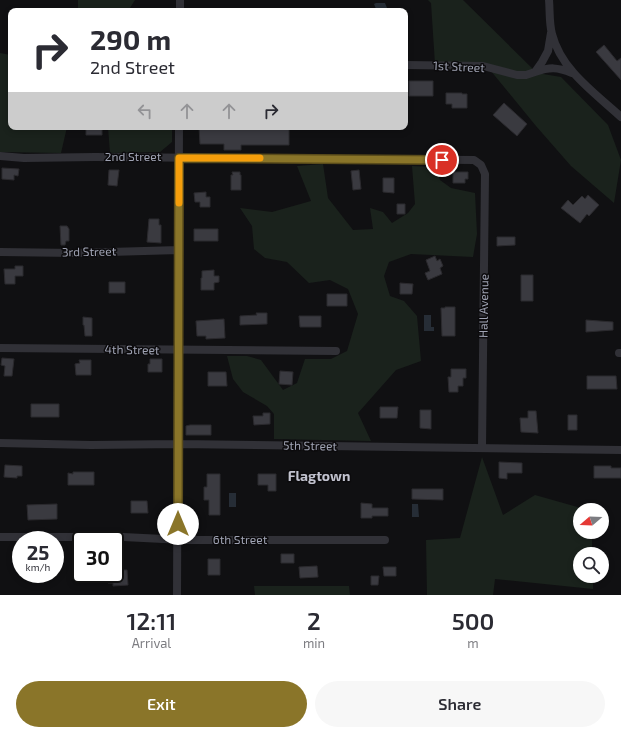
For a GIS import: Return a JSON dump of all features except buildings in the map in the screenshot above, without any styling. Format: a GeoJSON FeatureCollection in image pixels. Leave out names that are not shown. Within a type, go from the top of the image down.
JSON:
{"type":"FeatureCollection","features":[{"type":"Feature","properties":{"kind":"street"},"geometry":{"type":"LineString","coordinates":[[549,0],[552,33],[559,54],[574,74],[621,117]]}},
{"type":"Feature","properties":{"kind":"street"},"geometry":{"type":"LineString","coordinates":[[535,72],[548,51],[552,33]]}},
{"type":"Feature","properties":{"kind":"street","name":"1st Street"},"geometry":{"type":"LineString","coordinates":[[408,65],[483,66],[517,76],[526,75],[544,69],[560,68],[574,74]]}},
{"type":"Feature","properties":{"kind":"street"},"geometry":{"type":"LineString","coordinates":[[177,595],[180,130]]}},
{"type":"Feature","properties":{"kind":"street","name":"2nd Street"},"geometry":{"type":"LineString","coordinates":[[0,156],[24,158],[474,160],[481,165]]}},
{"type":"Feature","properties":{"kind":"street","name":"Hall Avenue"},"geometry":{"type":"LineString","coordinates":[[481,165],[485,174],[482,447]]}},
{"type":"Feature","properties":{"kind":"street","name":"3rd Street"},"geometry":{"type":"LineString","coordinates":[[0,252],[74,253],[179,250]]}},
{"type":"Feature","properties":{"kind":"street","name":"4th Street"},"geometry":{"type":"LineString","coordinates":[[0,348],[336,351]]}},
{"type":"Feature","properties":{"kind":"street","name":"5th Street"},"geometry":{"type":"LineString","coordinates":[[0,443],[91,445],[178,444],[482,447],[621,450]]}},
{"type":"Feature","properties":{"kind":"street","name":"6th Street"},"geometry":{"type":"LineString","coordinates":[[0,537],[122,537],[177,540],[385,540]]}},
{"type":"Feature","properties":{"kind":"shaded area"},"geometry":{"type":"Polygon","coordinates":[[[78,0],[135,0],[130,8],[78,8],[78,0]]]}},
{"type":"Feature","properties":{"kind":"shaded area"},"geometry":{"type":"Polygon","coordinates":[[[428,0],[463,0],[537,73],[561,77],[608,125],[621,160],[614,203],[571,166],[486,65],[435,64],[431,3],[428,0]]]}},
{"type":"Feature","properties":{"kind":"shaded area"},"geometry":{"type":"Polygon","coordinates":[[[385,3],[387,8],[376,8],[374,4],[385,3]]]}},
{"type":"Feature","properties":{"kind":"shaded area"},"geometry":{"type":"Polygon","coordinates":[[[0,53],[8,54],[8,130],[66,130],[61,153],[0,152],[0,53]]]}},
{"type":"Feature","properties":{"kind":"shaded area"},"geometry":{"type":"Polygon","coordinates":[[[108,130],[172,130],[172,142],[160,152],[110,153],[108,130]]]}},
{"type":"Feature","properties":{"kind":"shaded area"},"geometry":{"type":"Polygon","coordinates":[[[323,164],[328,198],[353,230],[373,229],[370,208],[383,212],[392,223],[408,213],[415,204],[412,166],[435,167],[440,180],[451,188],[475,193],[477,234],[473,257],[411,254],[389,262],[384,276],[390,296],[404,301],[417,316],[421,361],[396,370],[358,413],[371,441],[274,439],[274,414],[267,406],[243,392],[233,379],[227,356],[247,356],[261,360],[283,390],[297,383],[305,359],[331,359],[347,351],[358,314],[348,289],[330,280],[309,283],[287,262],[265,258],[254,249],[252,226],[240,208],[272,212],[311,201],[297,166],[323,164]]]}},
{"type":"Feature","properties":{"kind":"shaded area"},"geometry":{"type":"Polygon","coordinates":[[[424,315],[431,315],[431,327],[434,327],[434,331],[424,331],[424,315]]]}},
{"type":"Feature","properties":{"kind":"shaded area"},"geometry":{"type":"Polygon","coordinates":[[[482,457],[503,515],[535,495],[573,506],[573,539],[592,539],[592,547],[573,547],[573,583],[593,583],[593,589],[495,579],[493,595],[427,595],[426,540],[460,538],[482,457]]]}},
{"type":"Feature","properties":{"kind":"shaded area"},"geometry":{"type":"Polygon","coordinates":[[[229,493],[236,493],[236,507],[229,507],[229,493]]]}},
{"type":"Feature","properties":{"kind":"shaded area"},"geometry":{"type":"Polygon","coordinates":[[[412,504],[418,504],[419,517],[412,517],[412,504]]]}},
{"type":"Feature","properties":{"kind":"shaded area"},"geometry":{"type":"Polygon","coordinates":[[[254,586],[349,586],[350,595],[255,595],[254,586]]]}},
{"type":"Feature","properties":{"kind":"slow traffic"},"geometry":{"type":"LineString","coordinates":[[179,203],[179,158],[260,158]]}},
{"type":"Feature","properties":{"kind":"district","name":"Flagtown"},"geometry":{"type":"Point","coordinates":[319,476]}},
{"type":"Feature","properties":{"kind":"route"},"geometry":{"type":"LineString","coordinates":[[178,524],[179,158],[442,160]]}}]}
